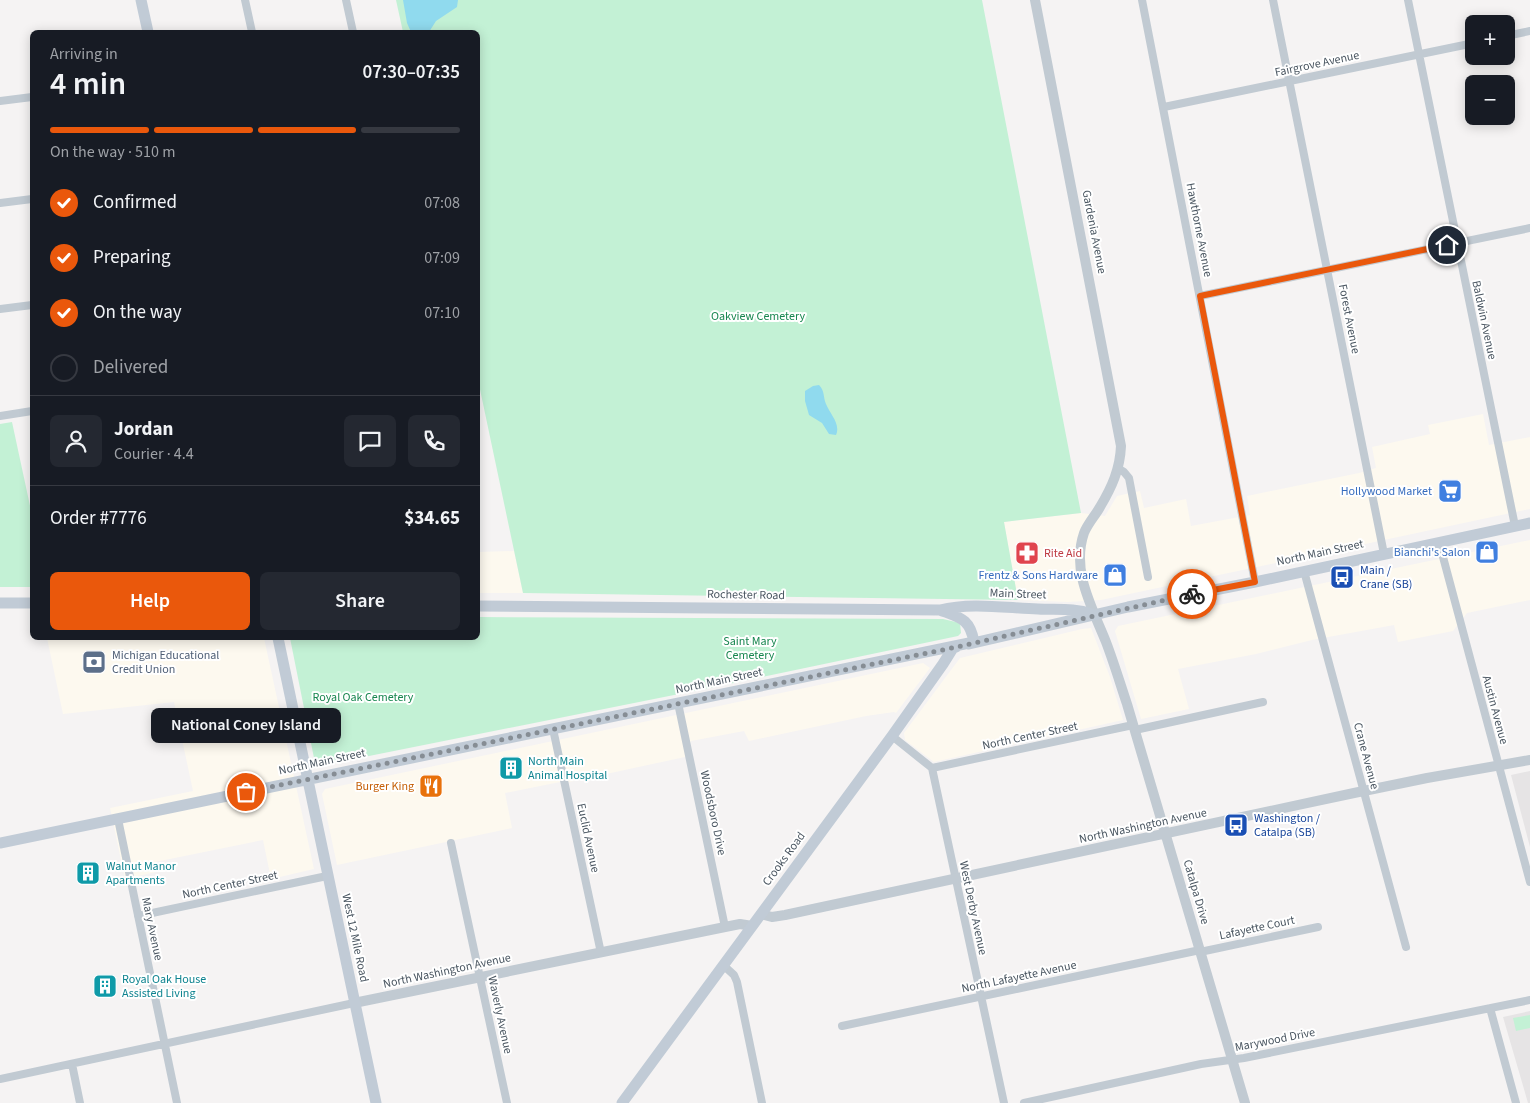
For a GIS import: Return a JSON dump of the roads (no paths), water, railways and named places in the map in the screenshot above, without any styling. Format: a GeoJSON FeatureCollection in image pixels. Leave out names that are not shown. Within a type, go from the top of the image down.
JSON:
{"type":"FeatureCollection","features":[{"type":"Feature","properties":{"kind":"main road"},"geometry":{"type":"LineString","coordinates":[[141,0],[148,30]]}},
{"type":"Feature","properties":{"kind":"main road","name":"North Main Street"},"geometry":{"type":"LineString","coordinates":[[974,642],[1530,523]]}},
{"type":"Feature","properties":{"kind":"main road"},"geometry":{"type":"LineString","coordinates":[[0,603],[30,603]]}},
{"type":"Feature","properties":{"kind":"main road","name":"Rochester Road"},"geometry":{"type":"LineString","coordinates":[[480,606],[940,610],[964,620],[971,628],[974,642]]}},
{"type":"Feature","properties":{"kind":"main road","name":"Main Street"},"geometry":{"type":"LineString","coordinates":[[940,610],[952,607],[998,607],[1075,610],[1094,615]]}},
{"type":"Feature","properties":{"kind":"main road","name":"West 12 Mile Road"},"geometry":{"type":"LineString","coordinates":[[278,640],[376,1103]]}},
{"type":"Feature","properties":{"kind":"main road"},"geometry":{"type":"LineString","coordinates":[[952,648],[974,642]]}},
{"type":"Feature","properties":{"kind":"main road","name":"North Main Street"},"geometry":{"type":"LineString","coordinates":[[0,843],[952,648]]}},
{"type":"Feature","properties":{"kind":"main road","name":"Crooks Road"},"geometry":{"type":"LineString","coordinates":[[622,1103],[892,736],[943,664],[952,648]]}},
{"type":"Feature","properties":{"kind":"street"},"geometry":{"type":"LineString","coordinates":[[245,0],[252,30]]}},
{"type":"Feature","properties":{"kind":"street"},"geometry":{"type":"LineString","coordinates":[[346,0],[353,30]]}},
{"type":"Feature","properties":{"kind":"street","name":"Gardenia Avenue"},"geometry":{"type":"LineString","coordinates":[[1035,0],[1121,446],[1119,469],[1100,508],[1087,525],[1080,545],[1080,559],[1087,600],[1122,688]]}},
{"type":"Feature","properties":{"kind":"street","name":"Hawthorne Avenue"},"geometry":{"type":"LineString","coordinates":[[1142,0],[1255,582]]}},
{"type":"Feature","properties":{"kind":"street","name":"Forest Avenue"},"geometry":{"type":"LineString","coordinates":[[1273,0],[1384,554]]}},
{"type":"Feature","properties":{"kind":"street","name":"Baldwin Avenue"},"geometry":{"type":"LineString","coordinates":[[1408,0],[1515,526]]}},
{"type":"Feature","properties":{"kind":"street"},"geometry":{"type":"LineString","coordinates":[[1515,34],[1530,31]]}},
{"type":"Feature","properties":{"kind":"street","name":"Fairgrove Avenue"},"geometry":{"type":"LineString","coordinates":[[1164,107],[1465,45]]}},
{"type":"Feature","properties":{"kind":"street"},"geometry":{"type":"LineString","coordinates":[[0,101],[30,97]]}},
{"type":"Feature","properties":{"kind":"street"},"geometry":{"type":"LineString","coordinates":[[0,203],[30,199]]}},
{"type":"Feature","properties":{"kind":"street"},"geometry":{"type":"LineString","coordinates":[[1200,296],[1530,228]]}},
{"type":"Feature","properties":{"kind":"street"},"geometry":{"type":"LineString","coordinates":[[0,310],[30,305]]}},
{"type":"Feature","properties":{"kind":"street"},"geometry":{"type":"LineString","coordinates":[[0,416],[30,411]]}},
{"type":"Feature","properties":{"kind":"street"},"geometry":{"type":"LineString","coordinates":[[1119,469],[1129,478],[1148,577]]}},
{"type":"Feature","properties":{"kind":"street","name":"Austin Avenue"},"geometry":{"type":"LineString","coordinates":[[1438,542],[1530,882]]}},
{"type":"Feature","properties":{"kind":"street","name":"Crane Avenue"},"geometry":{"type":"LineString","coordinates":[[1304,571],[1406,947]]}},
{"type":"Feature","properties":{"kind":"street","name":"Catalpa Drive"},"geometry":{"type":"LineString","coordinates":[[1122,688],[1245,1103]]}},
{"type":"Feature","properties":{"kind":"street","name":"North Center Street"},"geometry":{"type":"LineString","coordinates":[[932,768],[1263,702]]}},
{"type":"Feature","properties":{"kind":"street","name":"Woodsboro Drive"},"geometry":{"type":"LineString","coordinates":[[678,703],[725,927]]}},
{"type":"Feature","properties":{"kind":"street","name":"Euclid Avenue"},"geometry":{"type":"LineString","coordinates":[[553,729],[601,952]]}},
{"type":"Feature","properties":{"kind":"street"},"geometry":{"type":"LineString","coordinates":[[892,736],[932,768]]}},
{"type":"Feature","properties":{"kind":"street","name":"North Washington Avenue"},"geometry":{"type":"LineString","coordinates":[[761,914],[778,917],[1364,791],[1530,760]]}},
{"type":"Feature","properties":{"kind":"street","name":"West Derby Avenue"},"geometry":{"type":"LineString","coordinates":[[932,768],[1004,1103]]}},
{"type":"Feature","properties":{"kind":"street","name":"Mary Avenue"},"geometry":{"type":"LineString","coordinates":[[118,819],[177,1103]]}},
{"type":"Feature","properties":{"kind":"street","name":"Waverly Avenue"},"geometry":{"type":"LineString","coordinates":[[451,843],[507,1103]]}},
{"type":"Feature","properties":{"kind":"street","name":"North Center Street"},"geometry":{"type":"LineString","coordinates":[[138,916],[327,876]]}},
{"type":"Feature","properties":{"kind":"street","name":"North Washington Avenue"},"geometry":{"type":"LineString","coordinates":[[0,1079],[601,952],[740,924],[752,926]]}},
{"type":"Feature","properties":{"kind":"street","name":"Lafayette Court"},"geometry":{"type":"LineString","coordinates":[[1200,951],[1318,927]]}},
{"type":"Feature","properties":{"kind":"street","name":"North Lafayette Avenue"},"geometry":{"type":"LineString","coordinates":[[842,1026],[1200,951]]}},
{"type":"Feature","properties":{"kind":"street"},"geometry":{"type":"LineString","coordinates":[[723,965],[734,975],[737,982],[762,1103]]}},
{"type":"Feature","properties":{"kind":"street","name":"Marywood Drive"},"geometry":{"type":"LineString","coordinates":[[1024,1103],[1201,1064],[1244,1058],[1530,1000]]}},
{"type":"Feature","properties":{"kind":"street"},"geometry":{"type":"LineString","coordinates":[[1490,1008],[1516,1103]]}},
{"type":"Feature","properties":{"kind":"street"},"geometry":{"type":"LineString","coordinates":[[72,1064],[80,1103]]}},
{"type":"Feature","properties":{"kind":"water"},"geometry":{"type":"Polygon","coordinates":[[[403,0],[458,0],[457,7],[436,21],[430,30],[410,30],[403,0]]]}},
{"type":"Feature","properties":{"kind":"water"},"geometry":{"type":"Polygon","coordinates":[[[819,385],[836,423],[836,435],[829,434],[822,423],[809,415],[805,401],[805,391],[819,385]]]}},
{"type":"Feature","properties":{"kind":"place","name":"Hollywood Market"},"geometry":{"type":"Point","coordinates":[1450,491]}},
{"type":"Feature","properties":{"kind":"place","name":"Bianchi's Salon"},"geometry":{"type":"Point","coordinates":[1487,552]}},
{"type":"Feature","properties":{"kind":"place","name":"Rite Aid"},"geometry":{"type":"Point","coordinates":[1027,553]}},
{"type":"Feature","properties":{"kind":"place","name":"Frentz & Sons Hardware"},"geometry":{"type":"Point","coordinates":[1115,575]}},
{"type":"Feature","properties":{"kind":"place","name":"Main / Crane (SB)"},"geometry":{"type":"Point","coordinates":[1342,577]}},
{"type":"Feature","properties":{"kind":"place","name":"Michigan Educational Credit Union"},"geometry":{"type":"Point","coordinates":[94,662]}},
{"type":"Feature","properties":{"kind":"place","name":"North Main Animal Hospital"},"geometry":{"type":"Point","coordinates":[511,768]}},
{"type":"Feature","properties":{"kind":"place","name":"Burger King"},"geometry":{"type":"Point","coordinates":[431,786]}},
{"type":"Feature","properties":{"kind":"place","name":"National Coney Island"},"geometry":{"type":"Point","coordinates":[246,792]}},
{"type":"Feature","properties":{"kind":"place","name":"Washington / Catalpa (SB)"},"geometry":{"type":"Point","coordinates":[1236,825]}},
{"type":"Feature","properties":{"kind":"place","name":"Walnut Manor Apartments"},"geometry":{"type":"Point","coordinates":[88,873]}},
{"type":"Feature","properties":{"kind":"place","name":"Royal Oak House Assisted Living"},"geometry":{"type":"Point","coordinates":[105,986]}},
{"type":"Feature","properties":{"kind":"park label","name":"Oakview Cemetery"},"geometry":{"type":"Point","coordinates":[758,316]}},
{"type":"Feature","properties":{"kind":"park label","name":"Saint Mary Cemetery"},"geometry":{"type":"Point","coordinates":[750,648]}},
{"type":"Feature","properties":{"kind":"park label","name":"Royal Oak Cemetery"},"geometry":{"type":"Point","coordinates":[363,697]}}]}
